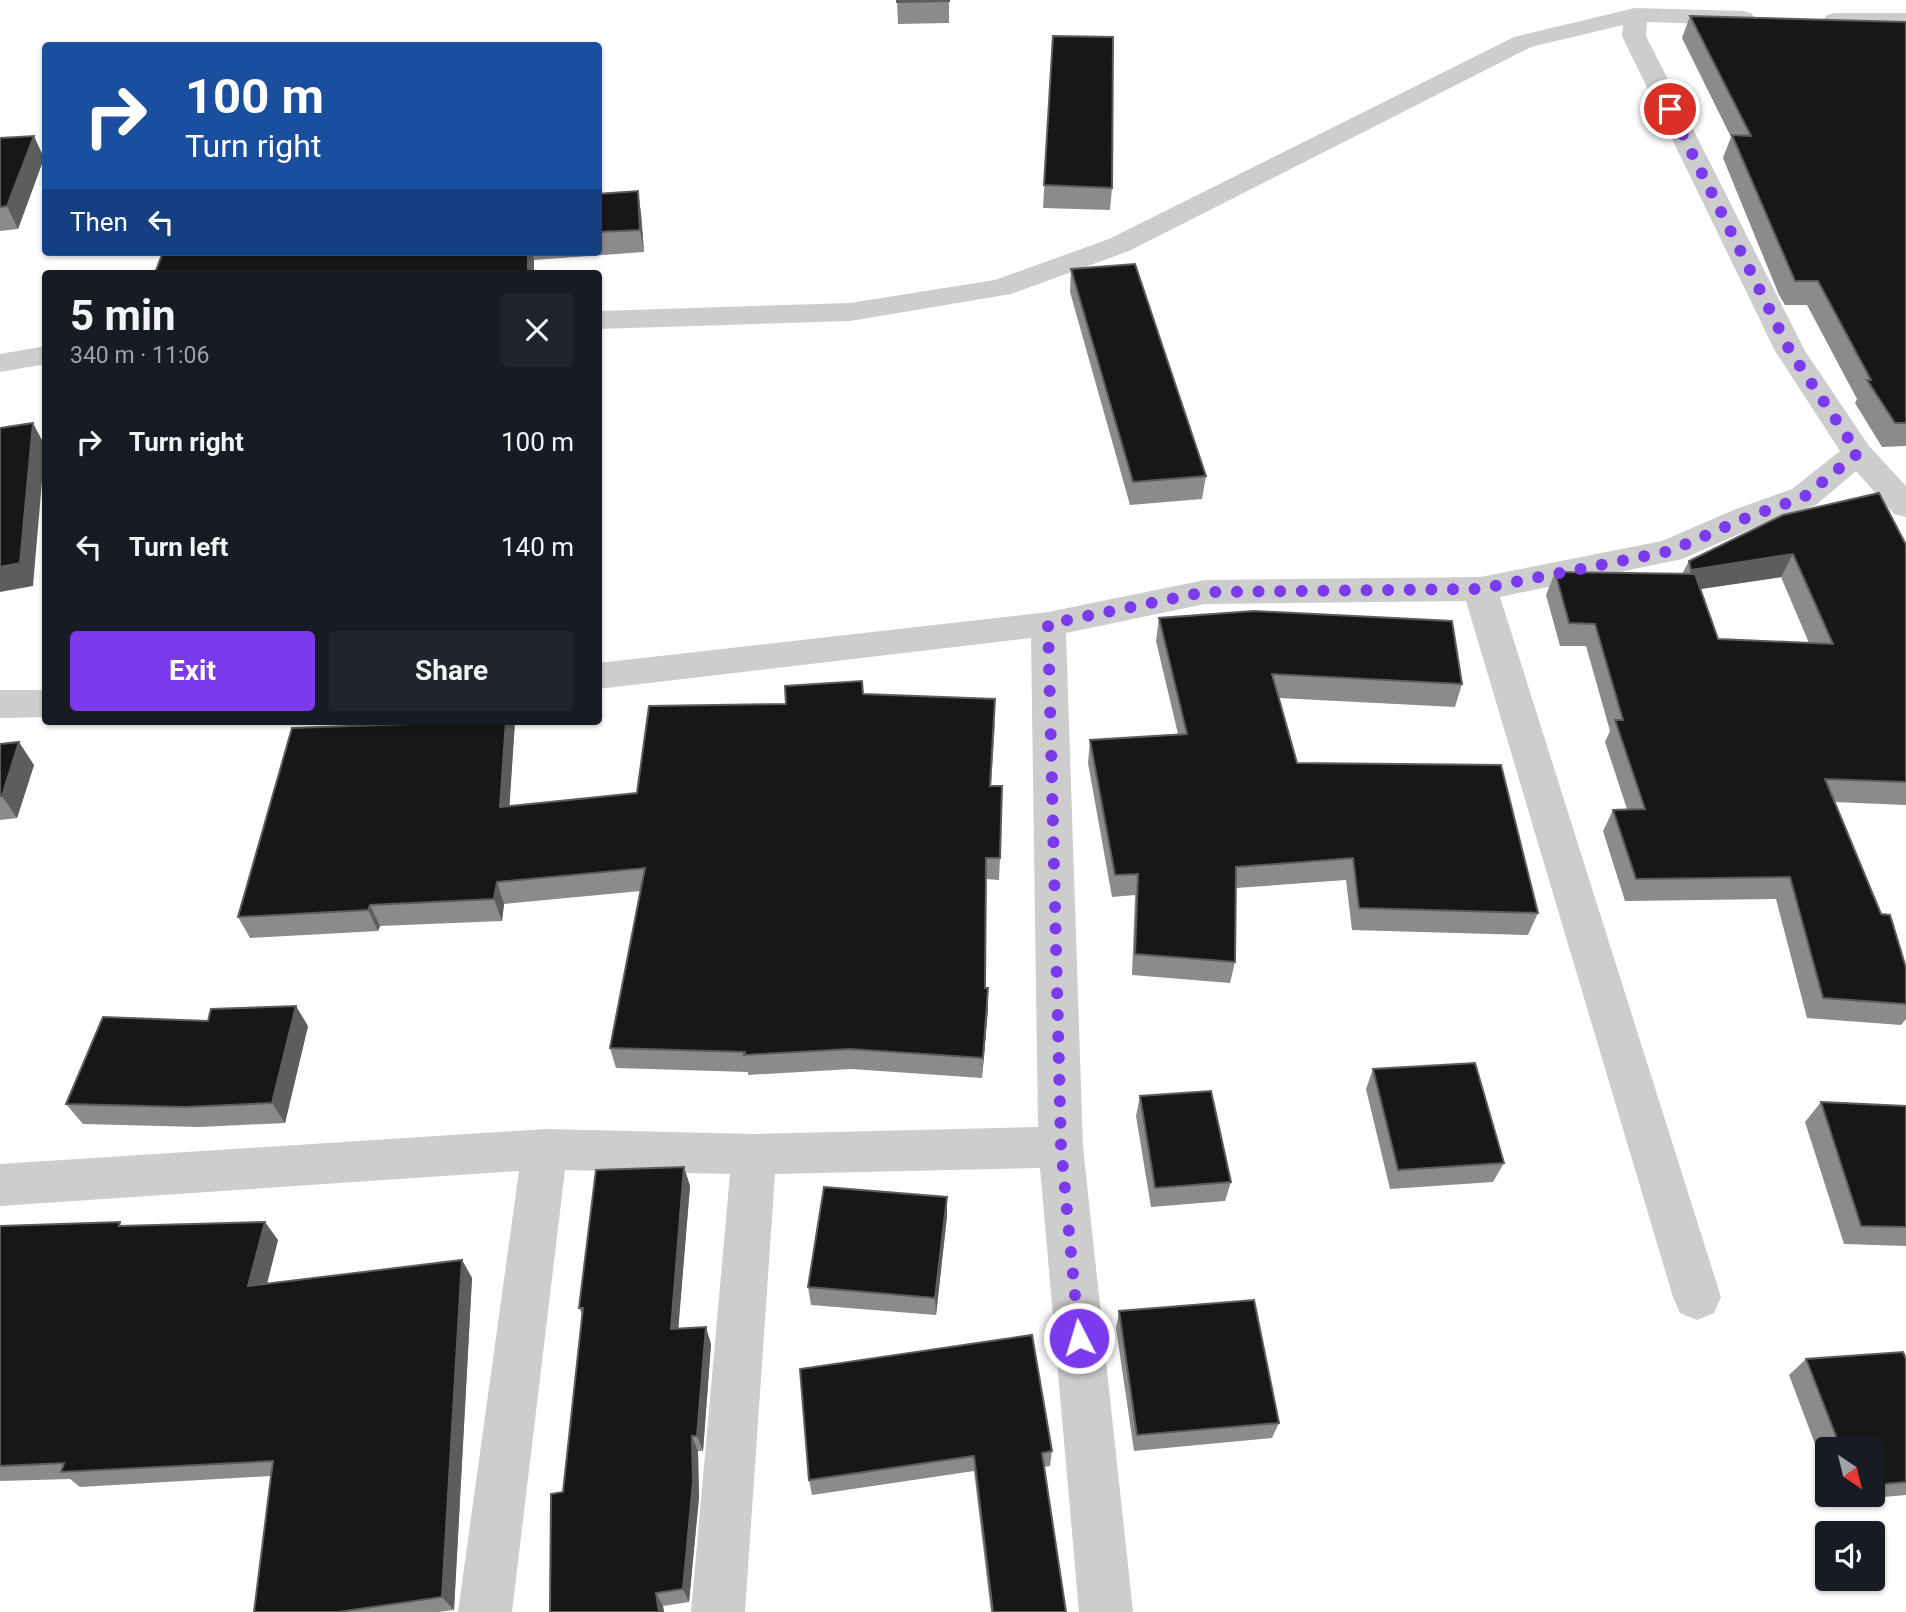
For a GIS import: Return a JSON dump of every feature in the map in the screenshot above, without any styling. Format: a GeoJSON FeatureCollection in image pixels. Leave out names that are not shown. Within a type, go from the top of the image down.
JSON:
{"type":"FeatureCollection","features":[{"type":"Feature","properties":{"kind":"street"},"geometry":{"type":"LineString","coordinates":[[602,320],[850,312],[1001,288],[1119,245],[1523,43],[1635,15],[1763,18]]}},
{"type":"Feature","properties":{"kind":"street"},"geometry":{"type":"LineString","coordinates":[[1635,15],[1634,36],[1790,351],[1858,453],[1906,506]]}},
{"type":"Feature","properties":{"kind":"street"},"geometry":{"type":"LineString","coordinates":[[1817,20],[1906,20]]}},
{"type":"Feature","properties":{"kind":"street"},"geometry":{"type":"LineString","coordinates":[[0,363],[42,356]]}},
{"type":"Feature","properties":{"kind":"street"},"geometry":{"type":"LineString","coordinates":[[602,676],[1048,624],[1205,592],[1480,589],[1670,551],[1748,517],[1804,497],[1858,453]]}},
{"type":"Feature","properties":{"kind":"street"},"geometry":{"type":"LineString","coordinates":[[1480,589],[1696,1297]]}},
{"type":"Feature","properties":{"kind":"street"},"geometry":{"type":"LineString","coordinates":[[1048,624],[1061,1147],[1105,1612]]}},
{"type":"Feature","properties":{"kind":"street"},"geometry":{"type":"LineString","coordinates":[[0,704],[42,703]]}},
{"type":"Feature","properties":{"kind":"street"},"geometry":{"type":"LineString","coordinates":[[0,1185],[545,1149],[754,1154],[1061,1147]]}},
{"type":"Feature","properties":{"kind":"street"},"geometry":{"type":"LineString","coordinates":[[485,1612],[545,1149]]}},
{"type":"Feature","properties":{"kind":"street"},"geometry":{"type":"LineString","coordinates":[[718,1612],[754,1154]]}},
{"type":"Feature","properties":{"kind":"building"},"geometry":{"type":"Polygon","coordinates":[[[949,0],[949,1],[897,2],[949,0]]]}},
{"type":"Feature","properties":{"kind":"building"},"geometry":{"type":"Polygon","coordinates":[[[1690,16],[1906,22],[1906,423],[1895,423],[1867,380],[1871,380],[1818,281],[1795,281],[1732,135],[1751,136],[1690,16]]]}},
{"type":"Feature","properties":{"kind":"building"},"geometry":{"type":"Polygon","coordinates":[[[1053,36],[1113,37],[1112,188],[1044,185],[1053,36]]]}},
{"type":"Feature","properties":{"kind":"building"},"geometry":{"type":"Polygon","coordinates":[[[34,136],[7,206],[0,207],[0,138],[34,136]]]}},
{"type":"Feature","properties":{"kind":"building"},"geometry":{"type":"Polygon","coordinates":[[[638,191],[640,230],[602,232],[602,194],[638,191]]]}},
{"type":"Feature","properties":{"kind":"building"},"geometry":{"type":"Polygon","coordinates":[[[161,256],[528,256],[528,270],[156,270],[161,256]]]}},
{"type":"Feature","properties":{"kind":"building"},"geometry":{"type":"Polygon","coordinates":[[[1135,264],[1206,476],[1133,482],[1071,269],[1135,264]]]}},
{"type":"Feature","properties":{"kind":"building"},"geometry":{"type":"Polygon","coordinates":[[[33,423],[20,563],[0,567],[0,428],[33,423]]]}},
{"type":"Feature","properties":{"kind":"building"},"geometry":{"type":"Polygon","coordinates":[[[1879,493],[1906,545],[1906,782],[1825,779],[1881,914],[1890,915],[1906,968],[1906,1004],[1823,998],[1790,877],[1636,879],[1613,810],[1645,809],[1615,720],[1623,720],[1595,624],[1569,623],[1555,572],[1695,574],[1718,639],[1833,644],[1793,554],[1691,570],[1689,561],[1783,515],[1879,493]]]}},
{"type":"Feature","properties":{"kind":"building"},"geometry":{"type":"Polygon","coordinates":[[[1254,611],[1452,621],[1462,684],[1272,674],[1297,763],[1501,765],[1538,913],[1359,908],[1353,858],[1236,867],[1235,962],[1135,954],[1138,874],[1115,875],[1090,740],[1187,734],[1159,618],[1254,611]]]}},
{"type":"Feature","properties":{"kind":"building"},"geometry":{"type":"Polygon","coordinates":[[[862,681],[863,694],[995,699],[990,786],[1002,786],[1000,858],[986,858],[985,988],[988,988],[983,1058],[850,1049],[744,1055],[745,1052],[610,1048],[645,868],[497,882],[494,899],[370,905],[368,910],[238,917],[292,728],[506,725],[500,807],[637,793],[649,706],[786,704],[785,686],[862,681]]]}},
{"type":"Feature","properties":{"kind":"building"},"geometry":{"type":"Polygon","coordinates":[[[19,742],[2,796],[0,796],[0,744],[19,742]]]}},
{"type":"Feature","properties":{"kind":"building"},"geometry":{"type":"Polygon","coordinates":[[[296,1006],[272,1103],[185,1107],[66,1104],[103,1017],[208,1021],[211,1009],[296,1006]]]}},
{"type":"Feature","properties":{"kind":"building"},"geometry":{"type":"Polygon","coordinates":[[[1475,1063],[1504,1163],[1398,1170],[1373,1069],[1475,1063]]]}},
{"type":"Feature","properties":{"kind":"building"},"geometry":{"type":"Polygon","coordinates":[[[1211,1091],[1231,1182],[1155,1188],[1140,1096],[1211,1091]]]}},
{"type":"Feature","properties":{"kind":"building"},"geometry":{"type":"Polygon","coordinates":[[[1821,1102],[1906,1106],[1906,1227],[1861,1226],[1821,1102]]]}},
{"type":"Feature","properties":{"kind":"building"},"geometry":{"type":"Polygon","coordinates":[[[684,1167],[671,1329],[706,1327],[697,1436],[692,1436],[693,1482],[683,1589],[656,1593],[659,1612],[550,1612],[551,1494],[563,1492],[583,1308],[579,1308],[596,1170],[684,1167]]]}},
{"type":"Feature","properties":{"kind":"building"},"geometry":{"type":"Polygon","coordinates":[[[824,1187],[947,1197],[935,1298],[808,1287],[824,1187]]]}},
{"type":"Feature","properties":{"kind":"building"},"geometry":{"type":"Polygon","coordinates":[[[120,1222],[119,1226],[265,1222],[248,1286],[462,1260],[442,1597],[338,1612],[254,1612],[273,1461],[61,1472],[64,1463],[0,1466],[0,1226],[120,1222]]]}},
{"type":"Feature","properties":{"kind":"building"},"geometry":{"type":"Polygon","coordinates":[[[1254,1300],[1279,1423],[1137,1435],[1119,1311],[1254,1300]]]}},
{"type":"Feature","properties":{"kind":"building"},"geometry":{"type":"Polygon","coordinates":[[[1032,1335],[1052,1451],[1042,1453],[1066,1612],[993,1612],[974,1456],[809,1480],[800,1369],[1032,1335]]]}},
{"type":"Feature","properties":{"kind":"building"},"geometry":{"type":"Polygon","coordinates":[[[1903,1352],[1906,1359],[1906,1482],[1885,1484],[1885,1437],[1836,1437],[1806,1359],[1903,1352]]]}},
{"type":"Feature","properties":{"kind":"route"},"geometry":{"type":"LineString","coordinates":[[1079,1338],[1061,1147],[1048,624],[1205,592],[1480,589],[1670,551],[1748,517],[1804,497],[1858,453],[1790,351],[1670,109]]}}]}
